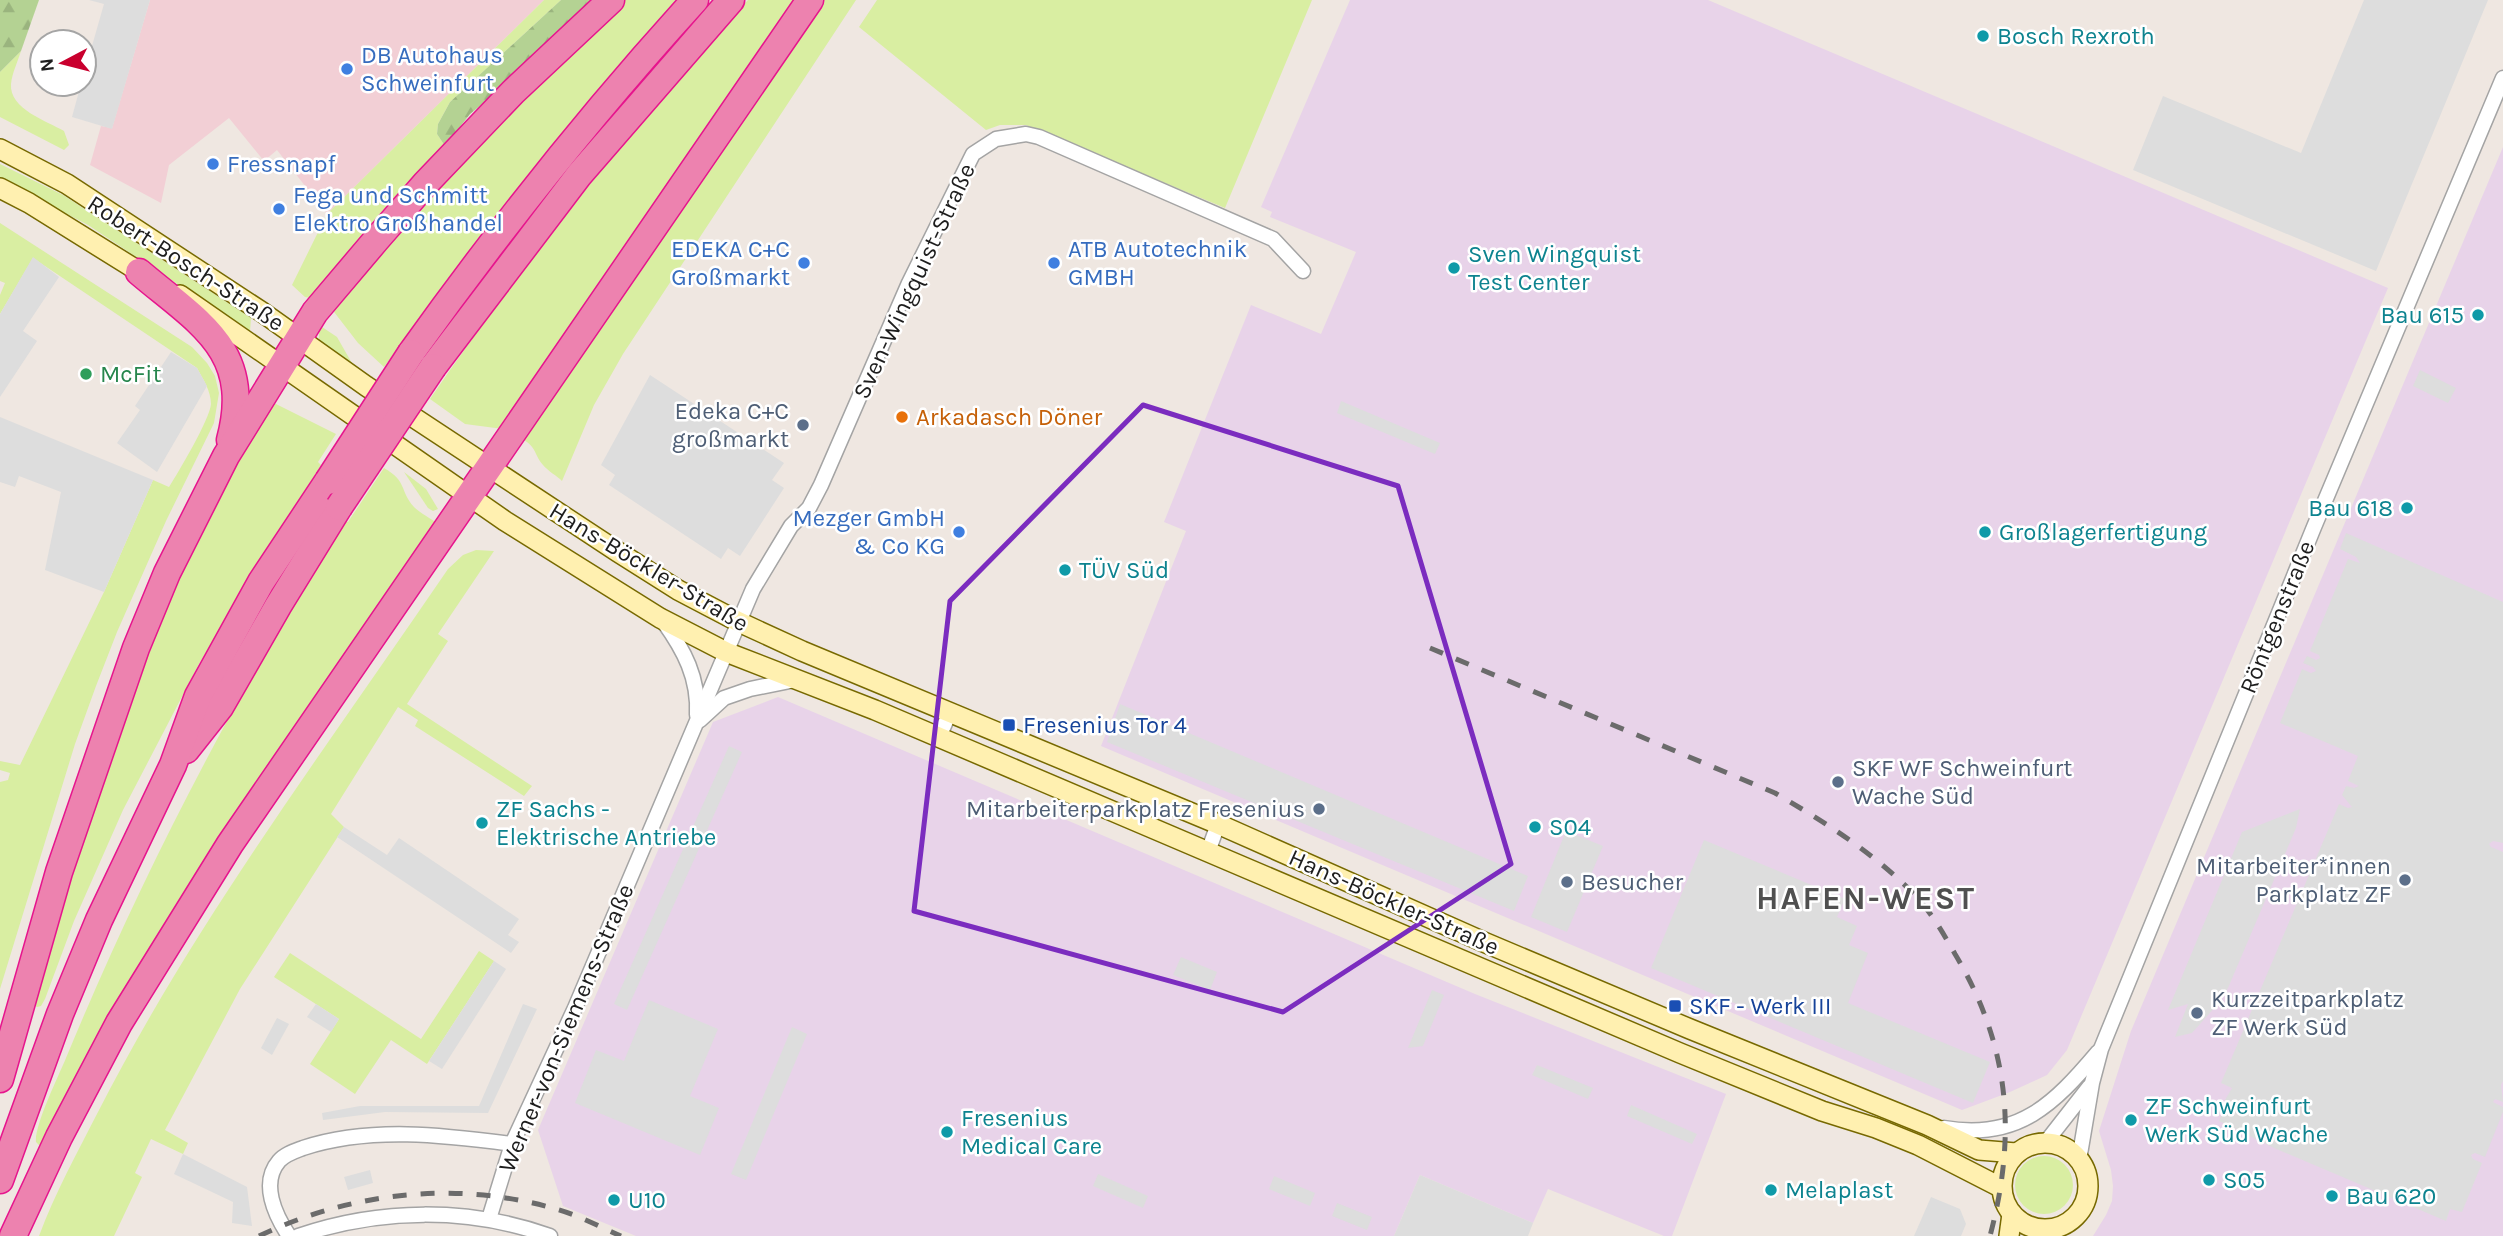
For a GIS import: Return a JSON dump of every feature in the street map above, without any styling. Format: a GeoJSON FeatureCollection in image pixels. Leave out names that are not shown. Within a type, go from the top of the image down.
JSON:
{"type":"FeatureCollection","features":[{"type":"Feature","properties":{"kind":"highway"},"geometry":{"type":"LineString","coordinates":[[0,1079],[59,872],[136,648],[167,573],[226,456],[315,312],[425,184],[513,92],[611,0]]}},
{"type":"Feature","properties":{"kind":"highway"},"geometry":{"type":"LineString","coordinates":[[0,1180],[60,1014],[99,920],[173,765],[198,696],[261,582],[411,353],[484,252],[551,166],[695,0]]}},
{"type":"Feature","properties":{"kind":"highway"},"geometry":{"type":"LineString","coordinates":[[173,765],[220,707],[278,606],[340,507],[433,368],[579,175],[731,0]]}},
{"type":"Feature","properties":{"kind":"highway"},"geometry":{"type":"LineString","coordinates":[[13,1236],[59,1137],[119,1023],[230,844],[810,0]]}},
{"type":"Feature","properties":{"kind":"highway"},"geometry":{"type":"LineString","coordinates":[[139,272],[209,332],[234,373],[234,428],[226,456]]}},
{"type":"Feature","properties":{"kind":"street","name":"Röntgenstraße"},"geometry":{"type":"LineString","coordinates":[[2080,1160],[2092,1083],[2101,1049],[2261,656],[2503,78]]}},
{"type":"Feature","properties":{"kind":"street","name":"Sven-Wingquist-Straße"},"geometry":{"type":"LineString","coordinates":[[739,622],[753,589],[791,526],[809,508],[821,485],[909,283],[973,154],[984,145],[1010,135],[1039,137],[1273,239],[1303,271]]}},
{"type":"Feature","properties":{"kind":"street","name":"Robert-Bosch-Straße"},"geometry":{"type":"LineString","coordinates":[[0,149],[67,184],[298,337],[366,386]]}},
{"type":"Feature","properties":{"kind":"street","name":"Robert-Bosch-Straße"},"geometry":{"type":"LineString","coordinates":[[0,188],[40,209],[139,272],[194,302],[342,406]]}},
{"type":"Feature","properties":{"kind":"street","name":"Hans-Böckler-Straße"},"geometry":{"type":"LineString","coordinates":[[366,386],[668,584],[739,622],[802,651],[1218,824],[1570,979],[1927,1125],[1979,1150],[2016,1153]]}},
{"type":"Feature","properties":{"kind":"street","name":"Hans-Böckler-Straße"},"geometry":{"type":"LineString","coordinates":[[342,406],[469,496],[660,618],[726,652],[939,737],[1680,1054],[1789,1098],[1918,1145],[2000,1187]]}},
{"type":"Feature","properties":{"kind":"street","name":"Hans-Böckler-Straße"},"geometry":{"type":"LineString","coordinates":[[660,618],[680,645],[695,679],[698,699],[696,723]]}},
{"type":"Feature","properties":{"kind":"street","name":"Werner-von-Siemens-Straße"},"geometry":{"type":"LineString","coordinates":[[489,1219],[512,1144],[586,983],[739,622]]}},
{"type":"Feature","properties":{"kind":"street","name":"Werner-von-Siemens-Straße"},"geometry":{"type":"LineString","coordinates":[[696,723],[724,698],[750,689],[796,680]]}},
{"type":"Feature","properties":{"kind":"street"},"geometry":{"type":"LineString","coordinates":[[939,737],[950,712]]}},
{"type":"Feature","properties":{"kind":"street"},"geometry":{"type":"LineString","coordinates":[[1208,852],[1218,824]]}},
{"type":"Feature","properties":{"kind":"street"},"geometry":{"type":"LineString","coordinates":[[1559,1003],[1570,979]]}},
{"type":"Feature","properties":{"kind":"street"},"geometry":{"type":"LineString","coordinates":[[1680,1054],[1690,1029]]}},
{"type":"Feature","properties":{"kind":"street"},"geometry":{"type":"LineString","coordinates":[[1927,1125],[1956,1130],[1981,1129],[2022,1121],[2065,1091],[2101,1049]]}},
{"type":"Feature","properties":{"kind":"street"},"geometry":{"type":"LineString","coordinates":[[1789,1098],[1800,1072]]}},
{"type":"Feature","properties":{"kind":"street","name":"Röntgenstraße"},"geometry":{"type":"LineString","coordinates":[[2046,1142],[2092,1083]]}},
{"type":"Feature","properties":{"kind":"street"},"geometry":{"type":"LineString","coordinates":[[289,1236],[275,1212],[270,1192],[273,1172],[279,1160],[291,1152],[315,1144],[360,1136],[448,1136],[512,1144]]}},
{"type":"Feature","properties":{"kind":"street"},"geometry":{"type":"LineString","coordinates":[[2046,1142],[2057,1144],[2080,1160],[2088,1187],[2080,1213],[2069,1222],[2041,1233],[2012,1214],[2000,1187],[2006,1164],[2016,1153],[2046,1142]]}},
{"type":"Feature","properties":{"kind":"street"},"geometry":{"type":"LineString","coordinates":[[2009,1236],[2012,1214]]}},
{"type":"Feature","properties":{"kind":"street"},"geometry":{"type":"LineString","coordinates":[[298,1236],[326,1227],[372,1218],[446,1215],[515,1224],[550,1236]]}},
{"type":"Feature","properties":{"kind":"highlighted area"},"geometry":{"type":"Polygon","coordinates":[[[1143,405],[1398,486],[1511,864],[1283,1012],[914,911],[950,601],[1143,405]]]}},
{"type":"Feature","properties":{"kind":"shaded area"},"geometry":{"type":"Polygon","coordinates":[[[89,0],[150,0],[112,129],[72,117],[77,98],[98,98],[97,28],[104,4],[89,0]]]}},
{"type":"Feature","properties":{"kind":"shaded area"},"geometry":{"type":"Polygon","coordinates":[[[150,0],[544,0],[327,214],[277,150],[264,161],[229,118],[169,165],[161,203],[90,165],[101,126],[112,128],[150,0]]]}},
{"type":"Feature","properties":{"kind":"shaded area"},"geometry":{"type":"Polygon","coordinates":[[[1350,0],[1708,0],[2388,288],[2067,1050],[2047,1075],[1962,1110],[1101,746],[1186,531],[1164,522],[1251,305],[1321,334],[1356,252],[1270,217],[1272,212],[1261,207],[1350,0]]]}},
{"type":"Feature","properties":{"kind":"shaded area"},"geometry":{"type":"Polygon","coordinates":[[[2364,0],[2488,0],[2376,271],[2133,170],[2163,96],[2301,153],[2364,0]]]}},
{"type":"Feature","properties":{"kind":"shaded area"},"geometry":{"type":"Polygon","coordinates":[[[2503,147],[2503,1236],[2093,1236],[2112,1201],[2113,1186],[2099,1131],[2131,1031],[2503,147]]]}},
{"type":"Feature","properties":{"kind":"shaded area"},"geometry":{"type":"Polygon","coordinates":[[[33,257],[59,277],[23,331],[37,341],[0,397],[0,314],[33,257]]]}},
{"type":"Feature","properties":{"kind":"shaded area"},"geometry":{"type":"Polygon","coordinates":[[[171,352],[197,368],[207,386],[157,472],[117,443],[140,410],[135,406],[171,352]]]}},
{"type":"Feature","properties":{"kind":"shaded area"},"geometry":{"type":"Polygon","coordinates":[[[2420,370],[2456,388],[2448,403],[2413,386],[2420,370]]]}},
{"type":"Feature","properties":{"kind":"shaded area"},"geometry":{"type":"Polygon","coordinates":[[[650,375],[784,463],[772,480],[784,488],[740,556],[728,548],[721,559],[609,485],[615,475],[601,465],[650,375]]]}},
{"type":"Feature","properties":{"kind":"shaded area"},"geometry":{"type":"Polygon","coordinates":[[[1341,401],[1440,443],[1435,454],[1337,413],[1341,401]]]}},
{"type":"Feature","properties":{"kind":"shaded area"},"geometry":{"type":"Polygon","coordinates":[[[0,417],[153,480],[104,592],[45,570],[61,492],[19,476],[15,487],[0,482],[0,417]]]}},
{"type":"Feature","properties":{"kind":"shaded area","name":"Mitarbeiter*innen Parkplatz ZF"},"geometry":{"type":"Polygon","coordinates":[[[2346,533],[2503,602],[2503,843],[2493,841],[2489,844],[2503,852],[2503,1102],[2495,1099],[2493,1102],[2503,1107],[2503,1112],[2485,1157],[2475,1153],[2471,1155],[2482,1163],[2462,1212],[2450,1209],[2446,1221],[2274,1148],[2219,1121],[2225,1100],[2232,1088],[2221,1083],[2339,804],[2352,807],[2342,795],[2346,786],[2359,786],[2348,781],[2358,756],[2280,723],[2302,669],[2311,673],[2316,671],[2303,663],[2307,656],[2316,660],[2320,658],[2310,651],[2348,559],[2360,563],[2356,557],[2340,549],[2346,533]]]}},
{"type":"Feature","properties":{"kind":"shaded area"},"geometry":{"type":"Polygon","coordinates":[[[778,697],[1475,994],[1726,1094],[1672,1236],[1664,1236],[1548,1189],[1533,1223],[1420,1175],[1394,1236],[636,1236],[563,1206],[538,1130],[713,722],[778,697]]]}},
{"type":"Feature","properties":{"kind":"shaded area","name":"Mitarbeiterparkplatz Fresenius"},"geometry":{"type":"Polygon","coordinates":[[[1120,704],[1528,876],[1514,911],[1107,742],[1120,704]]]}},
{"type":"Feature","properties":{"kind":"shaded area"},"geometry":{"type":"Polygon","coordinates":[[[729,746],[742,752],[627,1010],[614,1004],[729,746]]]}},
{"type":"Feature","properties":{"kind":"shaded area"},"geometry":{"type":"Polygon","coordinates":[[[2300,809],[2296,828],[2228,988],[2192,1033],[2175,1037],[2188,1004],[2168,1010],[2242,832],[2300,809]]]}},
{"type":"Feature","properties":{"kind":"shaded area"},"geometry":{"type":"Polygon","coordinates":[[[344,827],[387,855],[399,838],[519,919],[508,935],[519,942],[511,953],[337,837],[344,827]]]}},
{"type":"Feature","properties":{"kind":"shaded area","name":"Besucher"},"geometry":{"type":"Polygon","coordinates":[[[1566,831],[1603,846],[1567,932],[1531,917],[1566,831]]]}},
{"type":"Feature","properties":{"kind":"shaded area"},"geometry":{"type":"Polygon","coordinates":[[[1704,840],[1845,899],[1837,917],[1857,926],[1849,945],[1868,953],[1848,1003],[1990,1062],[1973,1103],[1651,968],[1704,840]]]}},
{"type":"Feature","properties":{"kind":"shaded area"},"geometry":{"type":"Polygon","coordinates":[[[1181,957],[1217,972],[1210,990],[1173,975],[1181,957]]]}},
{"type":"Feature","properties":{"kind":"shaded area"},"geometry":{"type":"Polygon","coordinates":[[[494,961],[506,969],[442,1069],[429,1061],[494,961]]]}},
{"type":"Feature","properties":{"kind":"shaded area"},"geometry":{"type":"Polygon","coordinates":[[[1432,990],[1444,995],[1423,1046],[1408,1048],[1432,990]]]}},
{"type":"Feature","properties":{"kind":"shaded area"},"geometry":{"type":"Polygon","coordinates":[[[649,1000],[718,1029],[690,1096],[719,1108],[700,1155],[575,1103],[596,1050],[624,1061],[649,1000]]]}},
{"type":"Feature","properties":{"kind":"shaded area"},"geometry":{"type":"Polygon","coordinates":[[[316,1004],[339,1019],[331,1032],[307,1017],[316,1004]]]}},
{"type":"Feature","properties":{"kind":"shaded area"},"geometry":{"type":"Polygon","coordinates":[[[523,1004],[537,1009],[488,1113],[385,1112],[323,1120],[322,1113],[360,1106],[479,1106],[523,1004]]]}},
{"type":"Feature","properties":{"kind":"shaded area"},"geometry":{"type":"Polygon","coordinates":[[[277,1018],[289,1024],[272,1055],[261,1048],[277,1018]]]}},
{"type":"Feature","properties":{"kind":"shaded area"},"geometry":{"type":"Polygon","coordinates":[[[792,1027],[807,1034],[746,1180],[731,1174],[792,1027]]]}},
{"type":"Feature","properties":{"kind":"shaded area"},"geometry":{"type":"Polygon","coordinates":[[[1537,1065],[1593,1088],[1588,1099],[1532,1075],[1537,1065]]]}},
{"type":"Feature","properties":{"kind":"shaded area"},"geometry":{"type":"Polygon","coordinates":[[[1631,1105],[1697,1134],[1692,1144],[1627,1116],[1631,1105]]]}},
{"type":"Feature","properties":{"kind":"shaded area"},"geometry":{"type":"Polygon","coordinates":[[[183,1154],[247,1187],[252,1226],[232,1223],[233,1202],[174,1174],[183,1154]]]}},
{"type":"Feature","properties":{"kind":"shaded area"},"geometry":{"type":"Polygon","coordinates":[[[370,1170],[373,1183],[348,1190],[344,1177],[370,1170]]]}},
{"type":"Feature","properties":{"kind":"shaded area"},"geometry":{"type":"Polygon","coordinates":[[[1098,1174],[1148,1196],[1143,1208],[1093,1186],[1098,1174]]]}},
{"type":"Feature","properties":{"kind":"shaded area"},"geometry":{"type":"Polygon","coordinates":[[[1420,1175],[1533,1223],[1528,1236],[1394,1236],[1420,1175]]]}},
{"type":"Feature","properties":{"kind":"shaded area"},"geometry":{"type":"Polygon","coordinates":[[[1274,1176],[1315,1193],[1310,1206],[1269,1189],[1274,1176]]]}},
{"type":"Feature","properties":{"kind":"shaded area"},"geometry":{"type":"Polygon","coordinates":[[[1931,1197],[1960,1209],[1966,1224],[1961,1236],[1914,1236],[1931,1197]]]}},
{"type":"Feature","properties":{"kind":"shaded area"},"geometry":{"type":"Polygon","coordinates":[[[1337,1203],[1372,1217],[1367,1230],[1332,1216],[1337,1203]]]}},
{"type":"Feature","properties":{"kind":"green space"},"geometry":{"type":"Polygon","coordinates":[[[0,0],[39,0],[21,51],[0,72],[0,0]]]}},
{"type":"Feature","properties":{"kind":"green space"},"geometry":{"type":"Polygon","coordinates":[[[544,0],[561,0],[450,102],[438,124],[437,134],[445,146],[422,167],[310,298],[305,297],[292,285],[327,214],[544,0]]]}},
{"type":"Feature","properties":{"kind":"green space"},"geometry":{"type":"Polygon","coordinates":[[[561,0],[599,0],[470,114],[445,146],[437,134],[438,124],[450,102],[561,0]]]}},
{"type":"Feature","properties":{"kind":"green space"},"geometry":{"type":"Polygon","coordinates":[[[625,0],[676,0],[498,213],[384,367],[358,343],[331,308],[500,115],[625,0]]]}},
{"type":"Feature","properties":{"kind":"green space"},"geometry":{"type":"Polygon","coordinates":[[[748,0],[796,0],[503,429],[465,424],[430,399],[542,244],[663,96],[748,0]]]}},
{"type":"Feature","properties":{"kind":"green space"},"geometry":{"type":"Polygon","coordinates":[[[817,0],[856,0],[623,354],[594,405],[562,481],[543,465],[529,444],[520,438],[817,0]]]}},
{"type":"Feature","properties":{"kind":"green space"},"geometry":{"type":"Polygon","coordinates":[[[877,0],[1312,0],[1225,208],[1026,125],[1000,125],[986,130],[859,27],[877,0]]]}},
{"type":"Feature","properties":{"kind":"green space"},"geometry":{"type":"Polygon","coordinates":[[[21,51],[11,84],[12,93],[30,113],[64,131],[69,145],[64,150],[0,117],[0,72],[21,51]]]}},
{"type":"Feature","properties":{"kind":"green space"},"geometry":{"type":"Polygon","coordinates":[[[0,164],[63,195],[251,318],[250,332],[88,225],[0,179],[0,164]]]}},
{"type":"Feature","properties":{"kind":"green space"},"geometry":{"type":"Polygon","coordinates":[[[0,223],[192,347],[215,376],[219,393],[214,423],[166,521],[96,686],[75,744],[0,989],[0,782],[8,780],[10,773],[0,770],[0,761],[20,765],[104,592],[153,480],[169,487],[200,433],[211,399],[197,368],[33,258],[0,314],[0,295],[5,283],[0,281],[0,223]]]}},
{"type":"Feature","properties":{"kind":"green space"},"geometry":{"type":"Polygon","coordinates":[[[319,325],[337,337],[353,365],[319,340],[319,325]]]}},
{"type":"Feature","properties":{"kind":"green space"},"geometry":{"type":"Polygon","coordinates":[[[268,400],[336,434],[318,462],[321,465],[200,662],[123,810],[74,921],[45,999],[41,1006],[37,1007],[33,1005],[92,797],[184,558],[268,400]]]}},
{"type":"Feature","properties":{"kind":"green space"},"geometry":{"type":"Polygon","coordinates":[[[384,468],[397,478],[414,507],[437,523],[43,1145],[39,1145],[36,1142],[36,1134],[48,1100],[109,959],[178,813],[277,633],[346,521],[348,522],[384,468]]]}},
{"type":"Feature","properties":{"kind":"green space"},"geometry":{"type":"Polygon","coordinates":[[[404,472],[426,489],[438,509],[433,511],[428,508],[404,472]]]}},
{"type":"Feature","properties":{"kind":"green space"},"geometry":{"type":"Polygon","coordinates":[[[476,550],[494,551],[438,634],[448,641],[407,704],[532,786],[524,796],[415,726],[418,720],[398,707],[331,814],[344,827],[240,989],[165,1130],[188,1143],[183,1154],[151,1139],[135,1173],[142,1177],[114,1236],[39,1236],[67,1173],[136,1041],[220,903],[448,569],[463,555],[476,550]]]}},
{"type":"Feature","properties":{"kind":"green space"},"geometry":{"type":"Polygon","coordinates":[[[479,951],[494,961],[427,1064],[391,1040],[355,1094],[310,1064],[339,1019],[274,977],[290,953],[421,1039],[479,951]]]}},
{"type":"Feature","properties":{"kind":"green space"},"geometry":{"type":"Polygon","coordinates":[[[2044,1156],[2055,1158],[2068,1169],[2073,1185],[2071,1196],[2060,1209],[2044,1214],[2033,1212],[2020,1201],[2015,1185],[2017,1174],[2028,1161],[2044,1156]]]}},
{"type":"Feature","properties":{"kind":"railway"},"geometry":{"type":"LineString","coordinates":[[1430,648],[1775,793],[1862,849],[1916,896],[1940,928],[1973,988],[1997,1057],[2003,1091],[2004,1162],[1990,1236]]}},
{"type":"Feature","properties":{"kind":"railway"},"geometry":{"type":"LineString","coordinates":[[259,1236],[294,1221],[367,1200],[443,1193],[518,1200],[556,1209],[621,1236]]}},
{"type":"Feature","properties":{"kind":"place","name":"Bosch Rexroth"},"geometry":{"type":"Point","coordinates":[1983,36]}},
{"type":"Feature","properties":{"kind":"place","name":"DB Autohaus Schweinfurt"},"geometry":{"type":"Point","coordinates":[347,69]}},
{"type":"Feature","properties":{"kind":"place","name":"Fressnapf"},"geometry":{"type":"Point","coordinates":[213,164]}},
{"type":"Feature","properties":{"kind":"place","name":"Fega und Schmitt Elektro Großhandel"},"geometry":{"type":"Point","coordinates":[279,209]}},
{"type":"Feature","properties":{"kind":"place","name":"EDEKA C+C Großmarkt"},"geometry":{"type":"Point","coordinates":[804,263]}},
{"type":"Feature","properties":{"kind":"place","name":"ATB Autotechnik GMBH"},"geometry":{"type":"Point","coordinates":[1054,263]}},
{"type":"Feature","properties":{"kind":"place","name":"Sven Wingquist Test Center"},"geometry":{"type":"Point","coordinates":[1454,268]}},
{"type":"Feature","properties":{"kind":"place","name":"Bau 615"},"geometry":{"type":"Point","coordinates":[2478,315]}},
{"type":"Feature","properties":{"kind":"place","name":"McFit"},"geometry":{"type":"Point","coordinates":[86,374]}},
{"type":"Feature","properties":{"kind":"place","name":"Arkadasch Döner"},"geometry":{"type":"Point","coordinates":[902,417]}},
{"type":"Feature","properties":{"kind":"place","name":"Edeka C+C großmarkt"},"geometry":{"type":"Point","coordinates":[803,425]}},
{"type":"Feature","properties":{"kind":"place","name":"Bau 618"},"geometry":{"type":"Point","coordinates":[2407,508]}},
{"type":"Feature","properties":{"kind":"place","name":"Mezger GmbH & Co KG"},"geometry":{"type":"Point","coordinates":[959,532]}},
{"type":"Feature","properties":{"kind":"place","name":"Großlagerfertigung"},"geometry":{"type":"Point","coordinates":[1985,532]}},
{"type":"Feature","properties":{"kind":"place","name":"TÜV Süd"},"geometry":{"type":"Point","coordinates":[1065,570]}},
{"type":"Feature","properties":{"kind":"place","name":"Fresenius Tor 4"},"geometry":{"type":"Point","coordinates":[1009,725]}},
{"type":"Feature","properties":{"kind":"place","name":"SKF WF Schweinfurt Wache Süd"},"geometry":{"type":"Point","coordinates":[1838,782]}},
{"type":"Feature","properties":{"kind":"place","name":"Mitarbeiterparkplatz Fresenius"},"geometry":{"type":"Point","coordinates":[1319,809]}},
{"type":"Feature","properties":{"kind":"place","name":"ZF Sachs - Elektrische Antriebe"},"geometry":{"type":"Point","coordinates":[482,823]}},
{"type":"Feature","properties":{"kind":"place","name":"S04"},"geometry":{"type":"Point","coordinates":[1535,827]}},
{"type":"Feature","properties":{"kind":"place","name":"Mitarbeiter*innen Parkplatz ZF"},"geometry":{"type":"Point","coordinates":[2405,880]}},
{"type":"Feature","properties":{"kind":"place","name":"Besucher"},"geometry":{"type":"Point","coordinates":[1567,882]}},
{"type":"Feature","properties":{"kind":"place","name":"SKF - Werk III"},"geometry":{"type":"Point","coordinates":[1675,1006]}},
{"type":"Feature","properties":{"kind":"place","name":"Kurzzeitparkplatz ZF Werk Süd"},"geometry":{"type":"Point","coordinates":[2197,1013]}},
{"type":"Feature","properties":{"kind":"place","name":"ZF Schweinfurt Werk Süd Wache"},"geometry":{"type":"Point","coordinates":[2131,1120]}},
{"type":"Feature","properties":{"kind":"place","name":"Fresenius Medical Care"},"geometry":{"type":"Point","coordinates":[947,1132]}},
{"type":"Feature","properties":{"kind":"place","name":"S05"},"geometry":{"type":"Point","coordinates":[2209,1180]}},
{"type":"Feature","properties":{"kind":"place","name":"Melaplast"},"geometry":{"type":"Point","coordinates":[1771,1190]}},
{"type":"Feature","properties":{"kind":"place","name":"Bau 620"},"geometry":{"type":"Point","coordinates":[2332,1196]}},
{"type":"Feature","properties":{"kind":"place","name":"U10"},"geometry":{"type":"Point","coordinates":[614,1200]}},
{"type":"Feature","properties":{"kind":"district","name":"HAFEN-WEST"},"geometry":{"type":"Point","coordinates":[1866,898]}}]}
